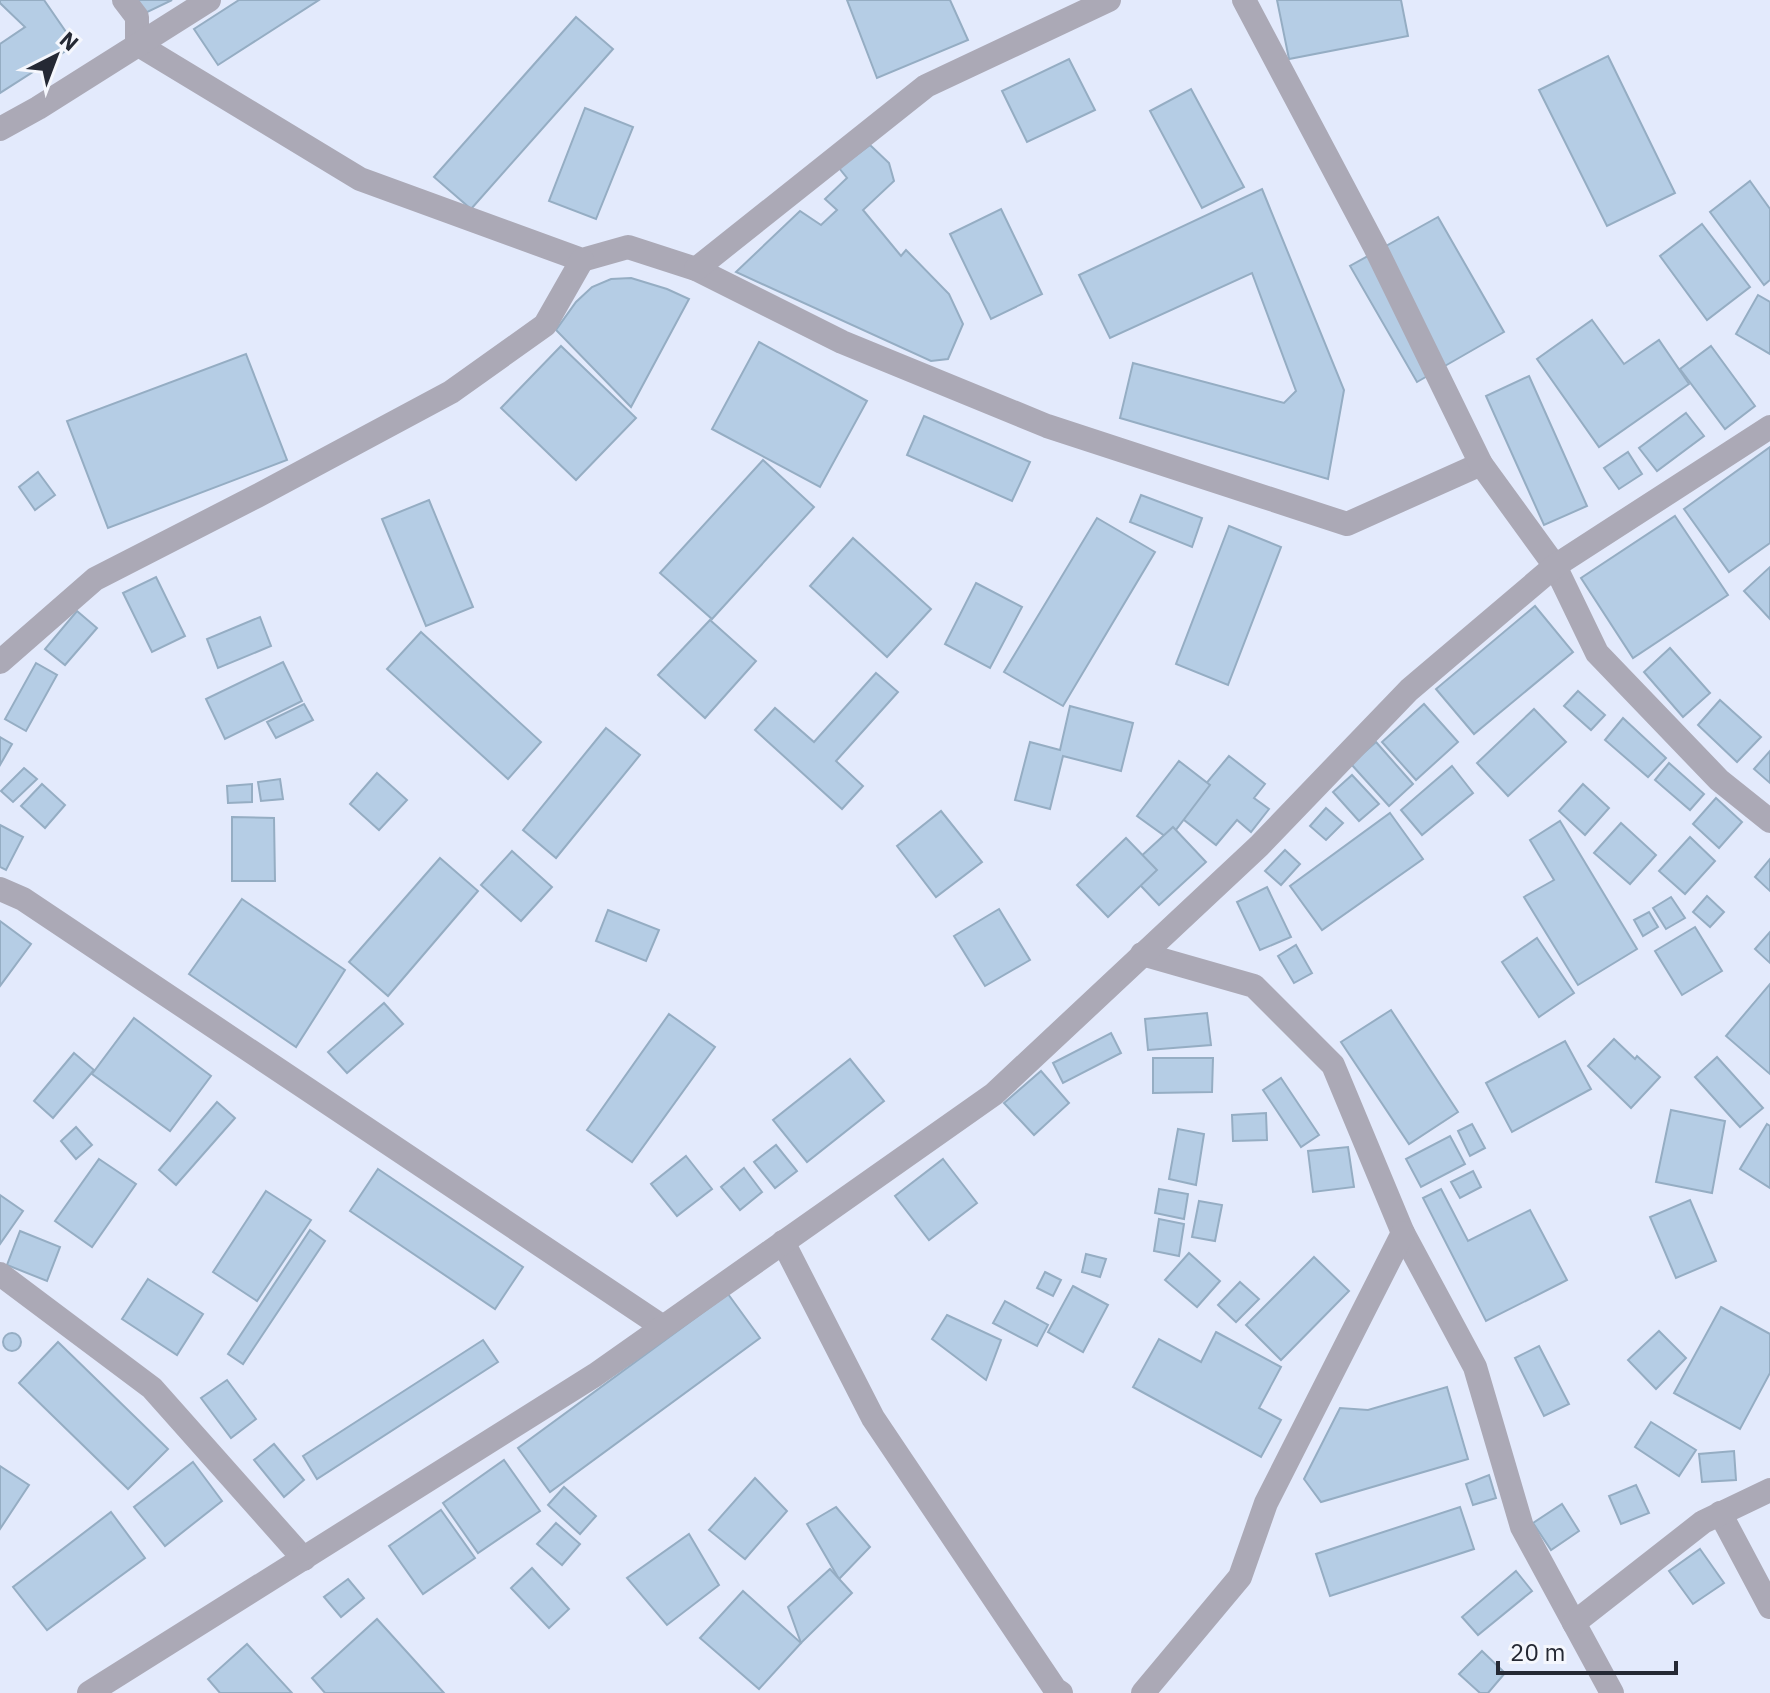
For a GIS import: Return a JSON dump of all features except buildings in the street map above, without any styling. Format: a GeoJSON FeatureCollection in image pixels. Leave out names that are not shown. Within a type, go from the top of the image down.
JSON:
{"type":"FeatureCollection","features":[{"type":"Feature","properties":{"kind":"street"},"geometry":{"type":"LineString","coordinates":[[124,0],[137,17],[137,44]]}},
{"type":"Feature","properties":{"kind":"street"},"geometry":{"type":"LineString","coordinates":[[0,129],[209,0]]}},
{"type":"Feature","properties":{"kind":"street"},"geometry":{"type":"LineString","coordinates":[[696,269],[926,86],[1109,0]]}},
{"type":"Feature","properties":{"kind":"street"},"geometry":{"type":"LineString","coordinates":[[1244,0],[1375,247],[1481,464],[1555,566],[1597,653],[1719,780],[1770,821]]}},
{"type":"Feature","properties":{"kind":"street"},"geometry":{"type":"LineString","coordinates":[[137,44],[360,179],[582,260],[628,247],[696,269],[842,342],[1047,426],[1347,524],[1481,464]]}},
{"type":"Feature","properties":{"kind":"street"},"geometry":{"type":"LineString","coordinates":[[0,662],[95,579],[451,392],[545,325],[582,260]]}},
{"type":"Feature","properties":{"kind":"street"},"geometry":{"type":"LineString","coordinates":[[89,1693],[595,1375],[994,1094],[1259,846],[1409,690],[1555,566],[1770,427]]}},
{"type":"Feature","properties":{"kind":"street"},"geometry":{"type":"LineString","coordinates":[[0,889],[23,899],[663,1327]]}},
{"type":"Feature","properties":{"kind":"street"},"geometry":{"type":"LineString","coordinates":[[1142,954],[1254,986],[1333,1065],[1403,1233],[1475,1367],[1522,1527],[1612,1693]]}},
{"type":"Feature","properties":{"kind":"street"},"geometry":{"type":"LineString","coordinates":[[1143,1693],[1240,1577],[1266,1503],[1403,1233]]}},
{"type":"Feature","properties":{"kind":"street"},"geometry":{"type":"LineString","coordinates":[[783,1242],[873,1418],[1055,1689],[1061,1693]]}},
{"type":"Feature","properties":{"kind":"street"},"geometry":{"type":"LineString","coordinates":[[0,1274],[152,1388],[304,1559]]}},
{"type":"Feature","properties":{"kind":"street"},"geometry":{"type":"LineString","coordinates":[[1574,1623],[1703,1522],[1770,1490]]}},
{"type":"Feature","properties":{"kind":"street"},"geometry":{"type":"LineString","coordinates":[[1720,1513],[1770,1607]]}}]}
